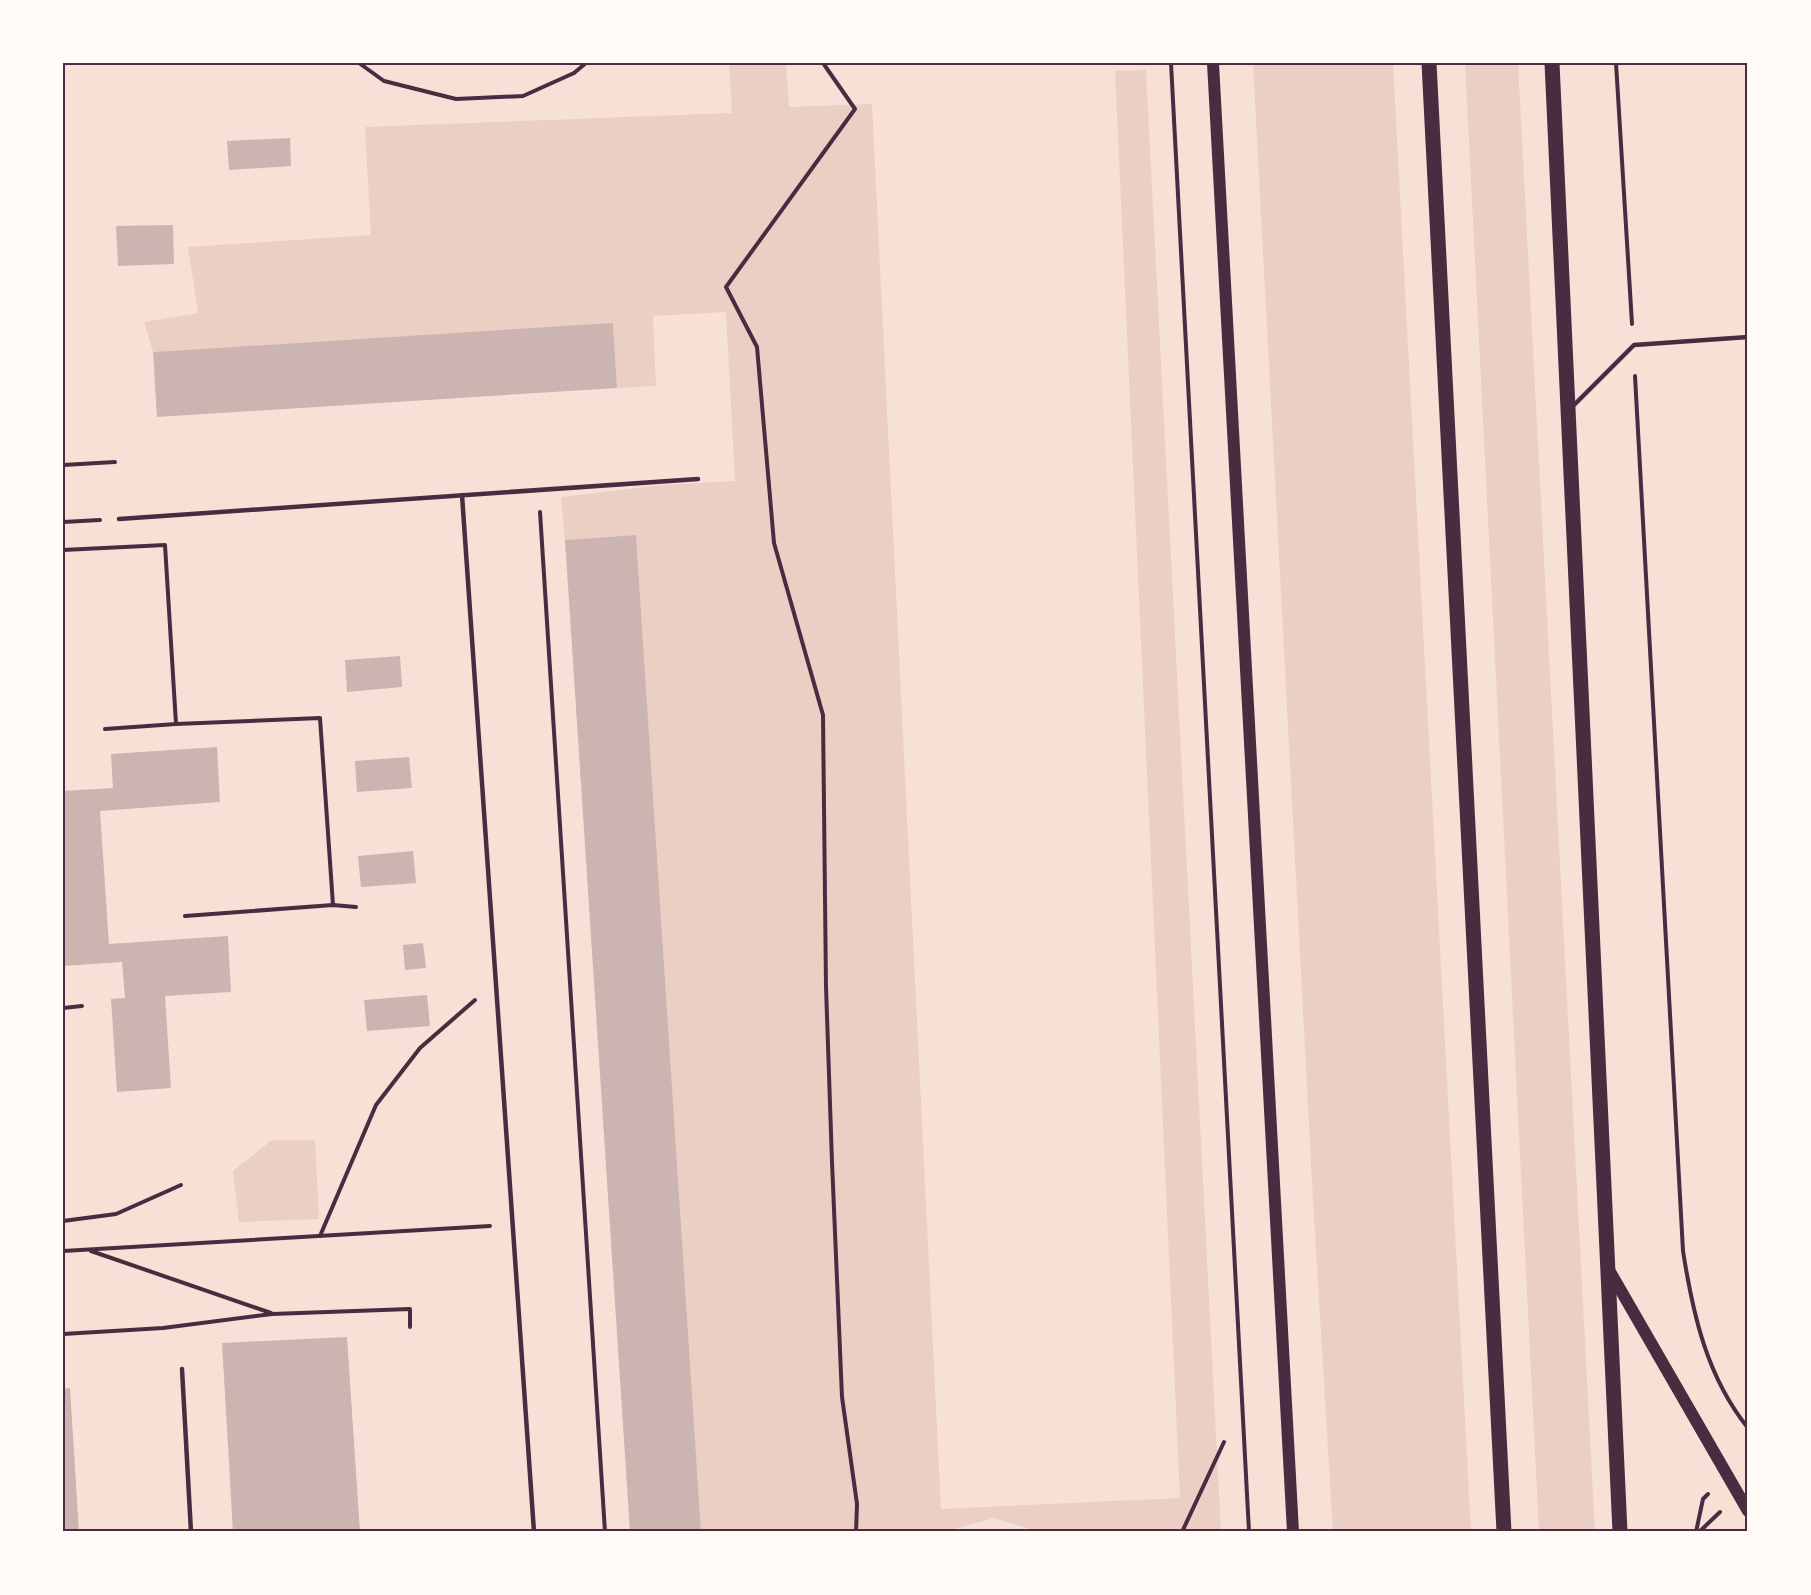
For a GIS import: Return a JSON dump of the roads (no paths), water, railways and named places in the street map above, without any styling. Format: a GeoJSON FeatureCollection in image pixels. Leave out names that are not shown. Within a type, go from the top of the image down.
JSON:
{"type":"FeatureCollection","features":[{"type":"Feature","properties":{"kind":"main road"},"geometry":{"type":"LineString","coordinates":[[1213,63],[1293,1532]]}},
{"type":"Feature","properties":{"kind":"main road"},"geometry":{"type":"LineString","coordinates":[[1429,63],[1504,1532]]}},
{"type":"Feature","properties":{"kind":"main road"},"geometry":{"type":"LineString","coordinates":[[1552,63],[1620,1532]]}},
{"type":"Feature","properties":{"kind":"main road"},"geometry":{"type":"LineString","coordinates":[[1606,1266],[1748,1511]]}},
{"type":"Feature","properties":{"kind":"lane"},"geometry":{"type":"LineString","coordinates":[[1569,410],[1634,345],[1748,337]]}},
{"type":"Feature","properties":{"kind":"lane"},"geometry":{"type":"LineString","coordinates":[[119,519],[698,479]]}},
{"type":"Feature","properties":{"kind":"lane"},"geometry":{"type":"LineString","coordinates":[[462,495],[534,1532]]}},
{"type":"Feature","properties":{"kind":"lane"},"geometry":{"type":"LineString","coordinates":[[182,1369],[191,1532]]}}]}
